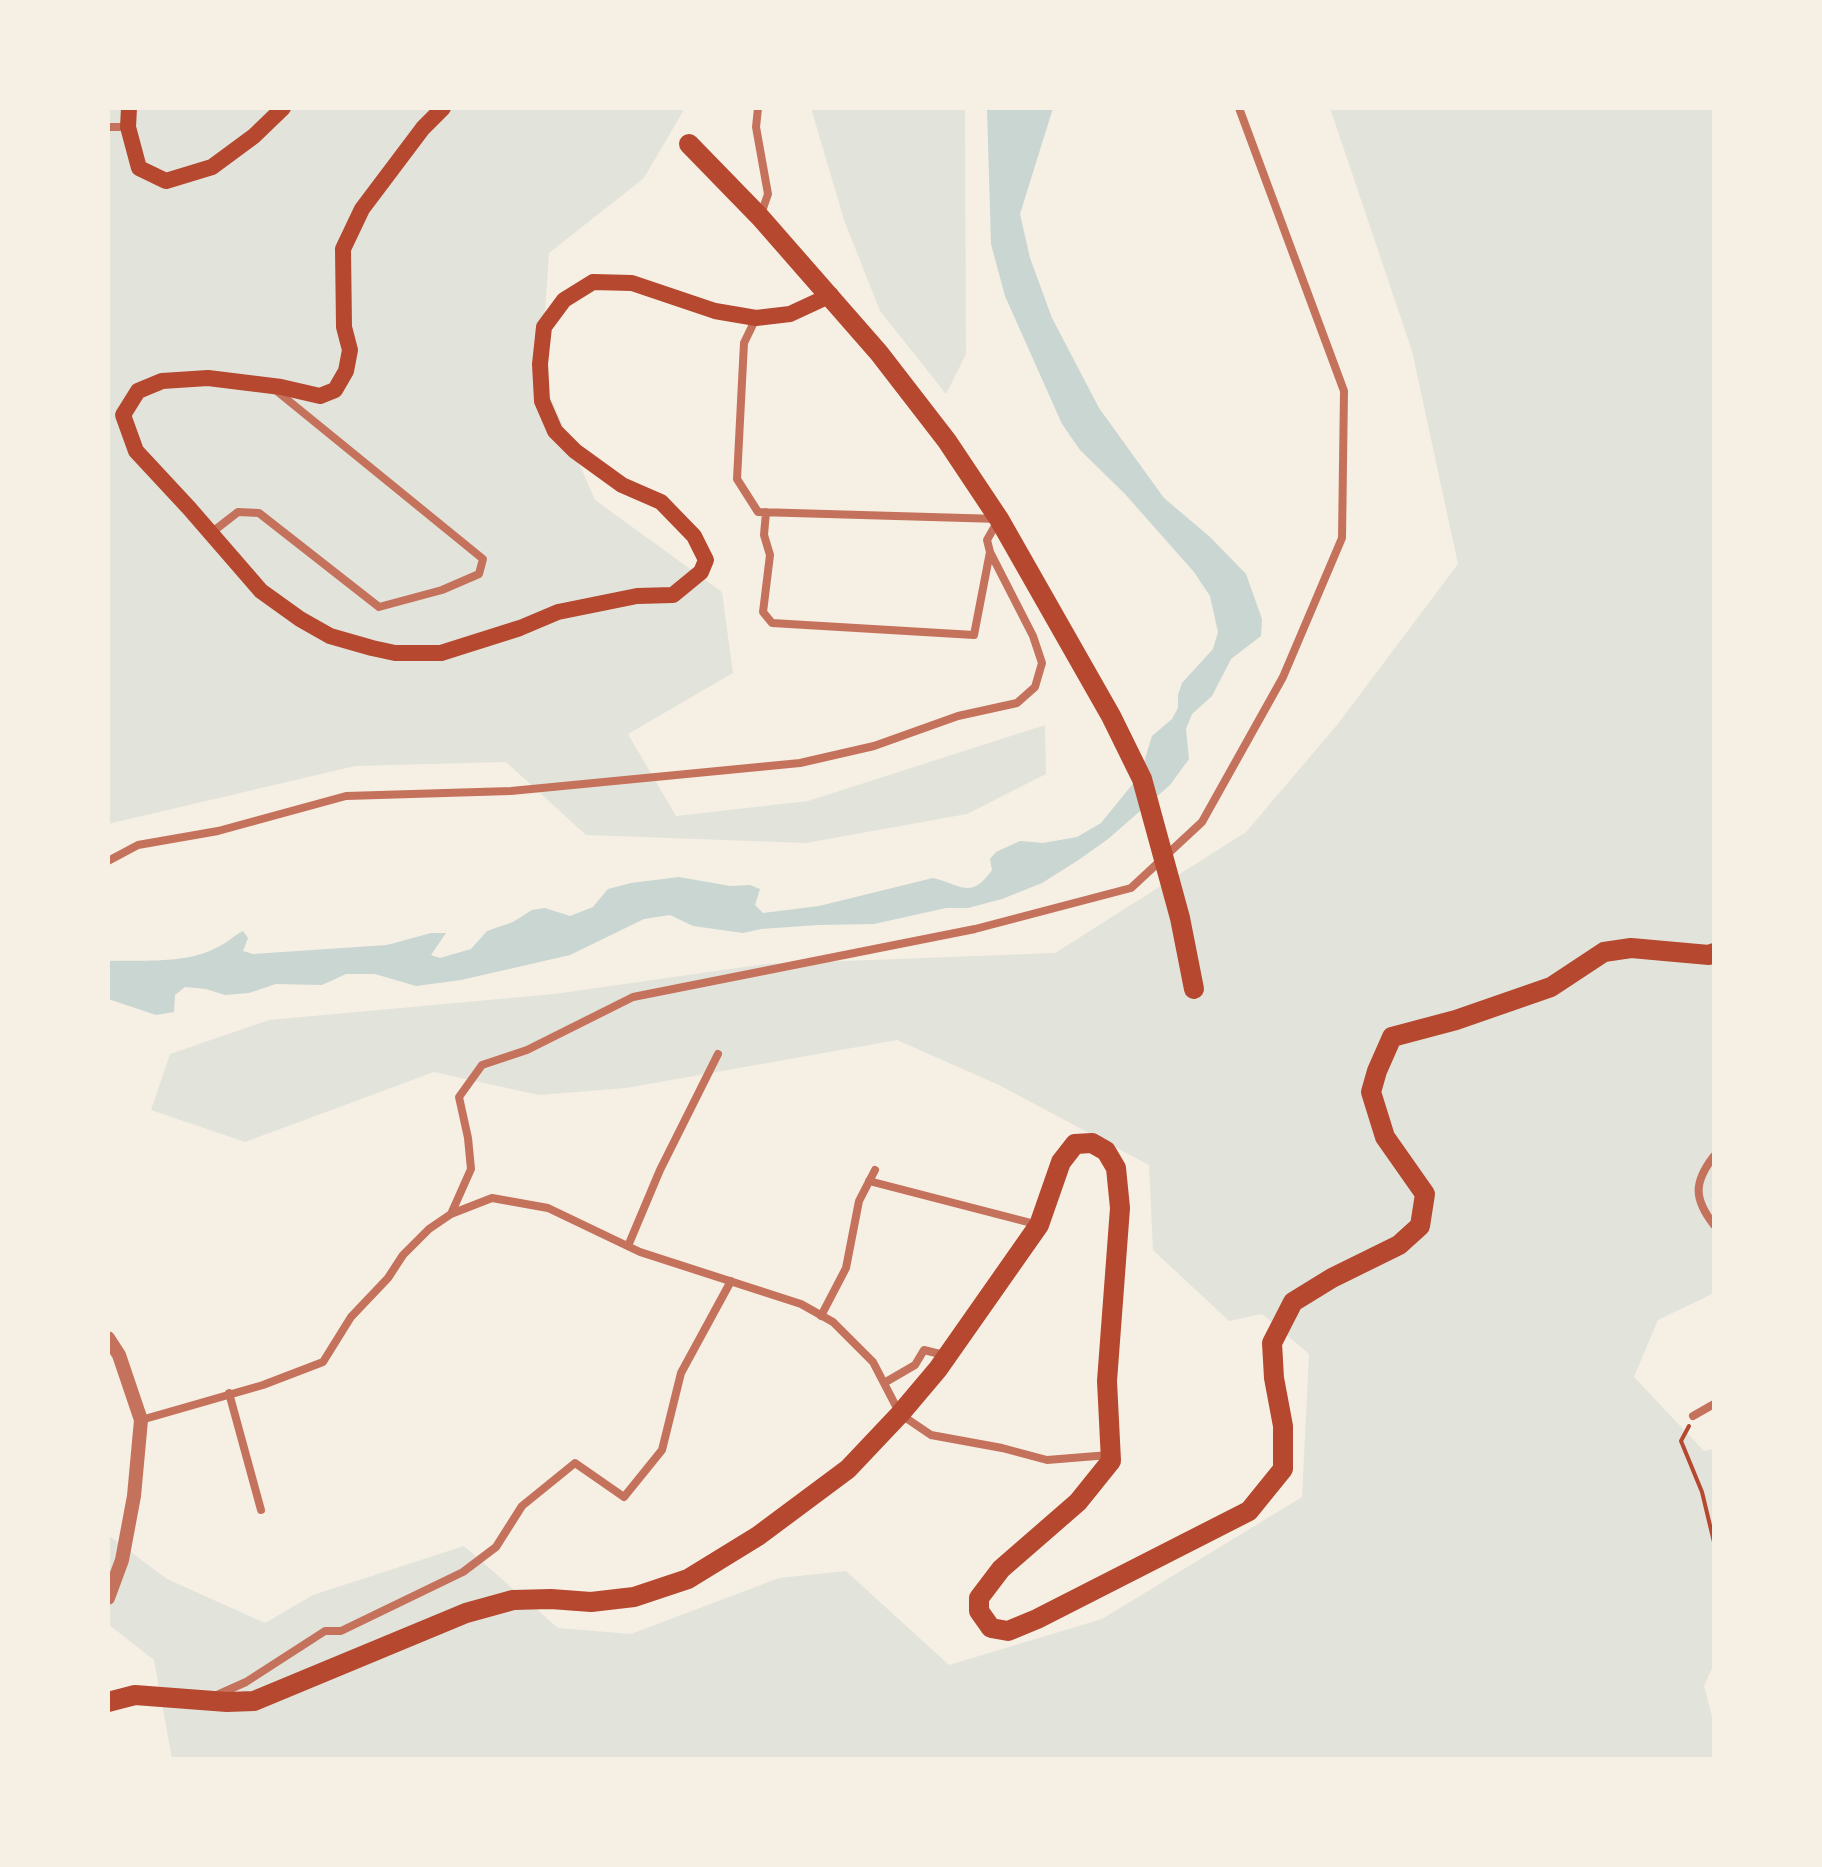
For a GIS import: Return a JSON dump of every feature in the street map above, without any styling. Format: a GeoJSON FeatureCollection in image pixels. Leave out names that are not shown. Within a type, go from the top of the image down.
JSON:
{"type":"FeatureCollection","features":[{"type":"Feature","properties":{"kind":"main road"},"geometry":{"type":"LineString","coordinates":[[129,108],[128,127],[139,168],[166,181],[212,167],[254,136],[283,108]]}},
{"type":"Feature","properties":{"kind":"main road"},"geometry":{"type":"LineString","coordinates":[[443,108],[423,128],[362,209],[343,249],[344,327],[350,350],[346,371],[335,390],[320,396],[269,385],[208,378],[162,381],[138,391],[123,415],[136,451],[261,591],[330,636],[395,653],[441,653],[520,628],[558,612],[637,596],[673,595],[701,572],[706,560],[694,536],[661,502],[622,485],[575,451],[555,431],[542,401],[540,364],[544,327],[564,300],[593,282],[632,283],[715,311],[756,318],[790,314],[831,295]]}},
{"type":"Feature","properties":{"kind":"main road"},"geometry":{"type":"LineString","coordinates":[[689,144],[831,295],[947,441],[999,519],[1081,663],[1142,779],[1180,918],[1194,989]]}},
{"type":"Feature","properties":{"kind":"main road"},"geometry":{"type":"LineString","coordinates":[[108,1702],[135,1695],[204,1701],[254,1701],[466,1613],[513,1600],[591,1602],[634,1597],[688,1579],[810,1499],[848,1469],[900,1414],[948,1356],[1039,1225],[1061,1162],[1075,1144],[1092,1143],[1106,1151],[1116,1168],[1120,1208],[1107,1381],[1111,1461],[1078,1502],[1001,1569],[979,1598],[979,1611],[991,1628],[1008,1631],[1037,1619],[1249,1511],[1283,1469],[1283,1426],[1274,1378],[1272,1343],[1293,1302],[1332,1278],[1399,1245],[1420,1226],[1425,1194],[1385,1137],[1371,1092],[1392,1037],[1456,1020],[1551,987],[1604,952],[1631,948],[1714,953]]}},
{"type":"Feature","properties":{"kind":"street"},"geometry":{"type":"LineString","coordinates":[[758,108],[756,127],[768,194],[760,217]]}},
{"type":"Feature","properties":{"kind":"street"},"geometry":{"type":"LineString","coordinates":[[451,1214],[471,1169],[459,1097],[482,1065],[527,1050],[633,997],[975,929],[1131,888],[1202,822],[1283,677],[1342,538],[1344,391],[1239,108]]}},
{"type":"Feature","properties":{"kind":"street"},"geometry":{"type":"LineString","coordinates":[[108,127],[128,127]]}},
{"type":"Feature","properties":{"kind":"street"},"geometry":{"type":"LineString","coordinates":[[108,861],[138,845],[218,831],[346,796],[511,791],[800,763],[874,746],[958,716],[1017,703],[1035,687],[1042,663],[1033,636],[990,552],[987,540],[999,519],[758,512],[737,479],[744,343],[756,318]]}},
{"type":"Feature","properties":{"kind":"street"},"geometry":{"type":"LineString","coordinates":[[211,533],[238,512],[259,513],[379,607],[442,590],[479,574],[483,559],[269,385]]}},
{"type":"Feature","properties":{"kind":"street"},"geometry":{"type":"LineString","coordinates":[[766,512],[764,535],[770,555],[763,612],[772,623],[974,635],[990,552]]}},
{"type":"Feature","properties":{"kind":"street"},"geometry":{"type":"LineString","coordinates":[[628,1246],[660,1170],[718,1054]]}},
{"type":"Feature","properties":{"kind":"street"},"geometry":{"type":"LineString","coordinates":[[1714,1156],[1704,1168],[1698,1190],[1701,1208],[1714,1225]]}},
{"type":"Feature","properties":{"kind":"street"},"geometry":{"type":"LineString","coordinates":[[821,1316],[846,1268],[859,1201],[875,1170]]}},
{"type":"Feature","properties":{"kind":"street"},"geometry":{"type":"LineString","coordinates":[[869,1181],[1039,1225]]}},
{"type":"Feature","properties":{"kind":"street"},"geometry":{"type":"LineString","coordinates":[[141,1420],[263,1385],[323,1362],[351,1317],[429,1229],[451,1214],[492,1198],[548,1208],[628,1246],[801,1304],[833,1322],[873,1362],[900,1414],[931,1435],[1047,1460],[1110,1455]]}},
{"type":"Feature","properties":{"kind":"street"},"geometry":{"type":"LineString","coordinates":[[204,1701],[246,1682],[325,1631],[341,1631],[463,1572],[496,1547],[522,1506],[575,1463],[624,1497],[662,1450],[681,1373],[731,1281]]}},
{"type":"Feature","properties":{"kind":"street"},"geometry":{"type":"LineString","coordinates":[[108,1338],[119,1355],[141,1420],[132,1509],[122,1560],[108,1598]]}},
{"type":"Feature","properties":{"kind":"street"},"geometry":{"type":"LineString","coordinates":[[884,1383],[915,1365],[924,1350],[948,1356]]}},
{"type":"Feature","properties":{"kind":"street"},"geometry":{"type":"LineString","coordinates":[[229,1393],[261,1510]]}},
{"type":"Feature","properties":{"kind":"street"},"geometry":{"type":"LineString","coordinates":[[1693,1416],[1714,1404]]}},
{"type":"Feature","properties":{"kind":"path"},"geometry":{"type":"LineString","coordinates":[[1693,1416],[1681,1441],[1702,1492],[1714,1542]]}},
{"type":"Feature","properties":{"kind":"shaded area"},"geometry":{"type":"Polygon","coordinates":[[[108,108],[685,108],[644,178],[549,253],[541,375],[595,500],[722,592],[733,673],[628,734],[676,816],[808,801],[1045,725],[1046,774],[967,814],[806,843],[586,835],[506,762],[355,766],[108,824],[108,108]]]}},
{"type":"Feature","properties":{"kind":"shaded area"},"geometry":{"type":"Polygon","coordinates":[[[811,108],[965,108],[966,354],[946,394],[880,311],[844,220],[811,108]]]}},
{"type":"Feature","properties":{"kind":"shaded area"},"geometry":{"type":"Polygon","coordinates":[[[987,108],[1053,108],[1020,214],[1030,258],[1052,318],[1099,408],[1164,498],[1210,537],[1246,574],[1262,619],[1261,636],[1231,659],[1212,696],[1192,714],[1186,729],[1189,759],[1170,785],[1108,839],[1042,883],[968,908],[946,908],[874,924],[818,925],[743,933],[693,926],[670,915],[644,919],[570,955],[461,980],[416,986],[375,974],[346,974],[322,985],[276,984],[249,993],[225,995],[185,987],[175,995],[174,1012],[156,1015],[108,999],[108,961],[191,957],[220,946],[243,931],[248,938],[243,951],[253,954],[387,945],[431,933],[446,933],[431,955],[440,958],[471,949],[487,931],[513,922],[532,910],[545,908],[570,916],[593,907],[608,889],[631,883],[679,877],[730,886],[750,885],[760,889],[755,905],[763,913],[819,906],[933,878],[972,888],[992,870],[990,859],[996,852],[1020,841],[1043,843],[1077,837],[1101,823],[1140,775],[1152,736],[1172,719],[1178,708],[1182,683],[1213,649],[1218,632],[1210,596],[1194,572],[1125,494],[1080,450],[1062,424],[1005,296],[991,244],[987,108]]]}},
{"type":"Feature","properties":{"kind":"shaded area"},"geometry":{"type":"Polygon","coordinates":[[[1330,108],[1714,108],[1714,1293],[1658,1320],[1634,1377],[1704,1451],[1714,1449],[1714,1664],[1704,1686],[1714,1724],[1714,1759],[172,1759],[154,1660],[108,1624],[108,1535],[167,1579],[265,1623],[313,1595],[464,1546],[558,1628],[631,1634],[779,1578],[846,1571],[949,1665],[1102,1619],[1302,1497],[1309,1354],[1262,1314],[1229,1321],[1153,1250],[1149,1165],[999,1085],[897,1040],[626,1088],[539,1095],[434,1072],[245,1142],[151,1110],[170,1054],[269,1020],[554,994],[765,964],[1055,953],[1246,832],[1337,725],[1458,564],[1412,351],[1330,108]]]}}]}
